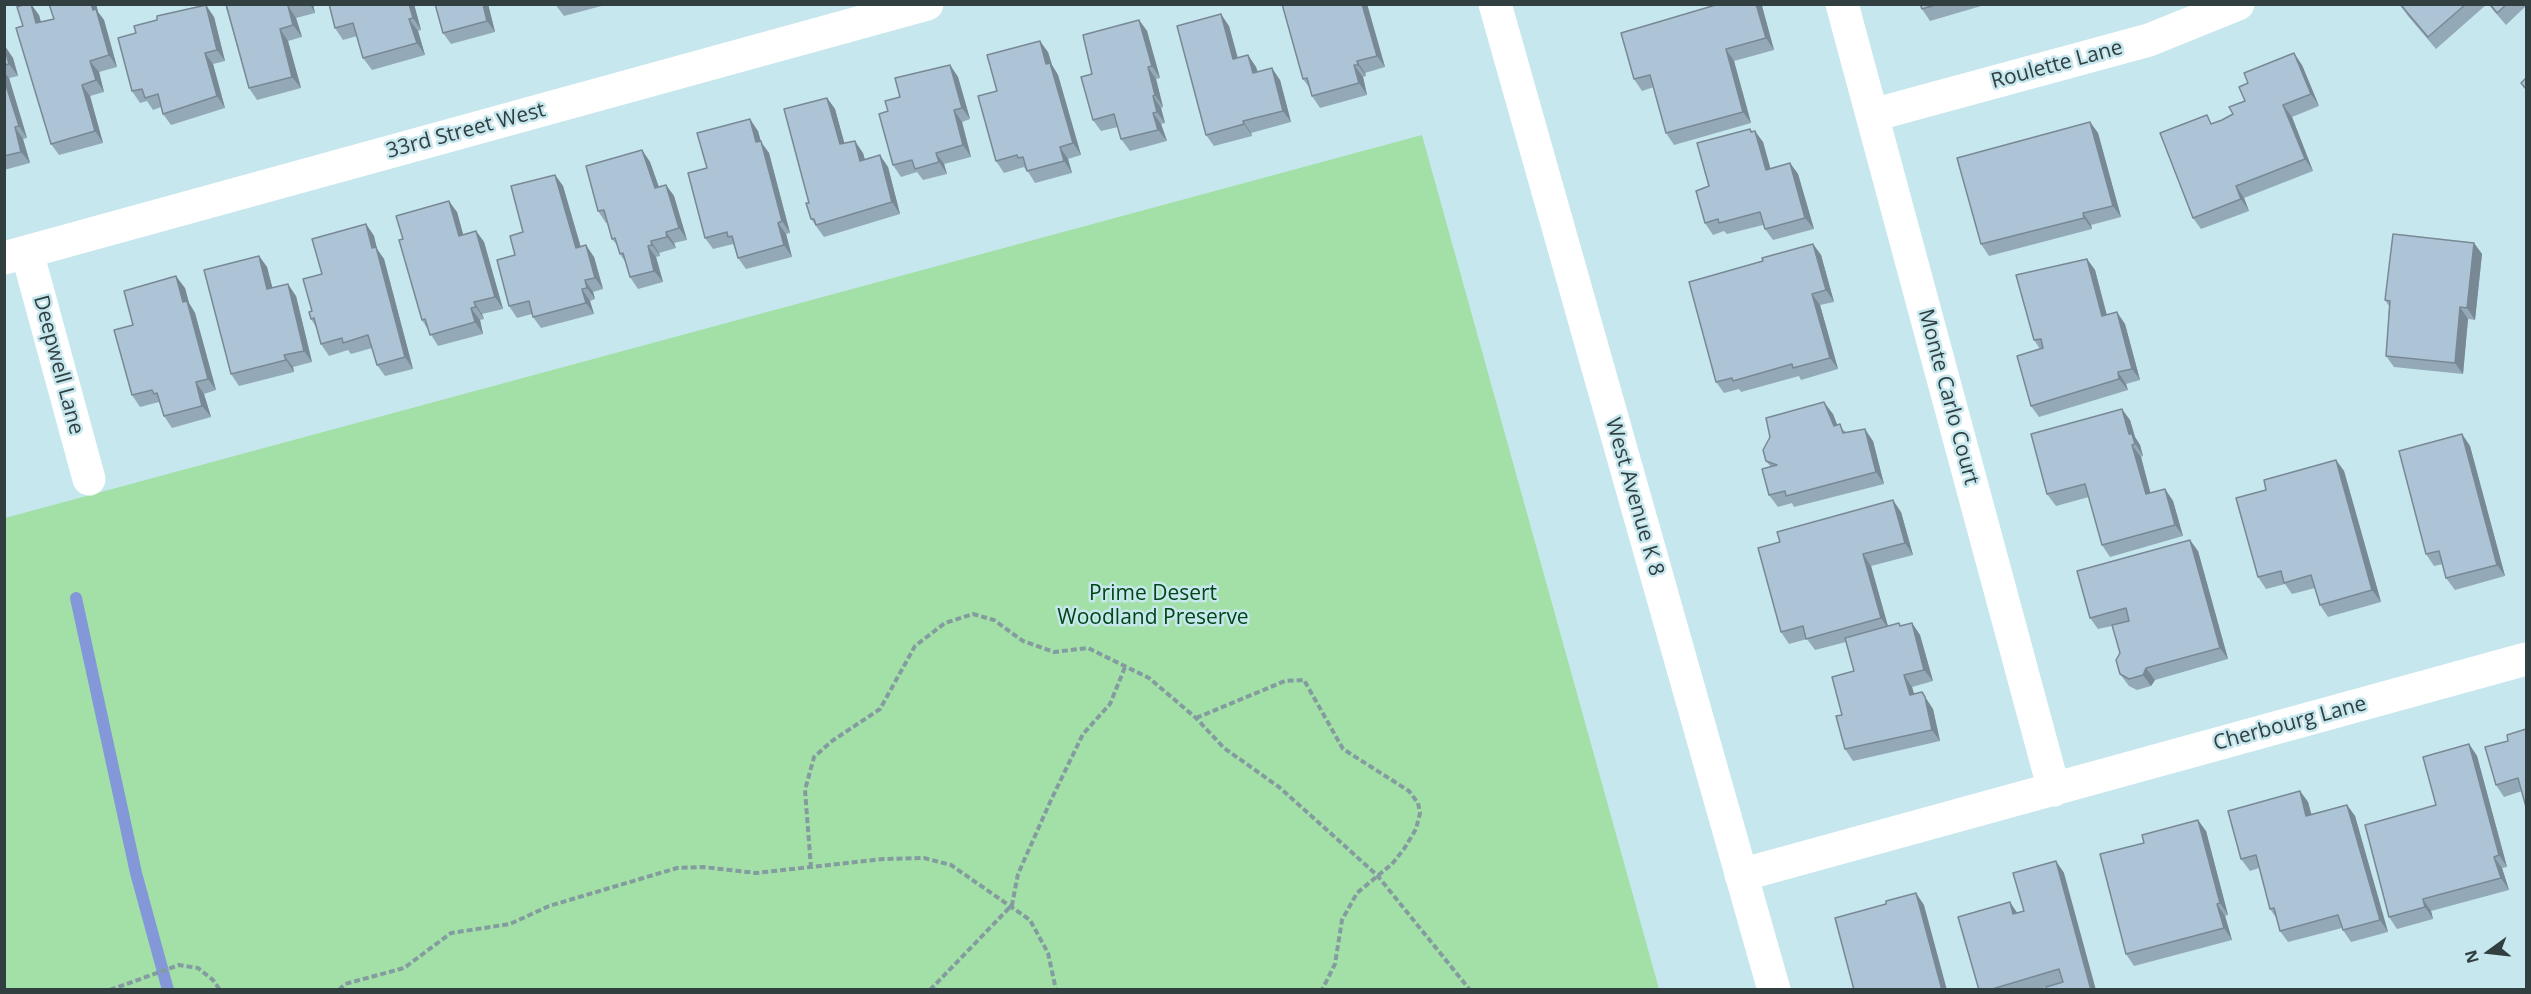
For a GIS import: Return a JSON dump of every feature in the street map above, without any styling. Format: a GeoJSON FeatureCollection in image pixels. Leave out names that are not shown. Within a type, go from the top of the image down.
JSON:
{"type":"FeatureCollection","features":[{"type":"Feature","properties":{"kind":"street","name":"33rd Street West"},"geometry":{"type":"LineString","coordinates":[[16,255],[927,4]]}},
{"type":"Feature","properties":{"kind":"street","name":"West Avenue K 8"},"geometry":{"type":"LineString","coordinates":[[1495,4],[1774,990]]}},
{"type":"Feature","properties":{"kind":"street","name":"Monte Carlo Court"},"geometry":{"type":"LineString","coordinates":[[1842,4],[2054,789]]}},
{"type":"Feature","properties":{"kind":"street","name":"Roulette Lane"},"geometry":{"type":"LineString","coordinates":[[1873,115],[2149,40],[2238,4]]}},
{"type":"Feature","properties":{"kind":"street","name":"Deepwell Lane"},"geometry":{"type":"LineString","coordinates":[[16,255],[89,479]]}},
{"type":"Feature","properties":{"kind":"street","name":"Cherbourg Lane"},"geometry":{"type":"LineString","coordinates":[[1741,875],[2526,659]]}},
{"type":"Feature","properties":{"kind":"path"},"geometry":{"type":"LineString","coordinates":[[811,868],[805,790],[814,757],[832,741],[880,709],[915,646],[945,623],[973,614],[994,620],[1023,641],[1054,652],[1088,648],[1149,678],[1196,718],[1224,748],[1279,787],[1377,875],[1470,990]]}},
{"type":"Feature","properties":{"kind":"path"},"geometry":{"type":"LineString","coordinates":[[930,990],[1012,905],[1018,874],[1051,800],[1083,734],[1110,704],[1125,667]]}},
{"type":"Feature","properties":{"kind":"path"},"geometry":{"type":"LineString","coordinates":[[1196,718],[1285,681],[1304,680],[1343,749],[1408,791],[1418,803],[1420,813],[1416,829],[1398,857],[1357,893],[1342,920],[1335,964],[1322,990]]}},
{"type":"Feature","properties":{"kind":"path"},"geometry":{"type":"LineString","coordinates":[[339,990],[345,984],[404,968],[451,933],[510,924],[549,906],[678,868],[704,867],[756,873],[884,859],[924,858],[951,866],[1012,905],[1030,920],[1048,953],[1056,990]]}},
{"type":"Feature","properties":{"kind":"path"},"geometry":{"type":"LineString","coordinates":[[110,990],[179,965],[198,968],[213,980],[220,990]]}},
{"type":"Feature","properties":{"kind":"green space","name":"Prime Desert Woodland Preserve"},"geometry":{"type":"Polygon","coordinates":[[[1422,135],[1659,989],[5,990],[5,518],[1422,135]]]}},
{"type":"Feature","properties":{"kind":"building"},"geometry":{"type":"Polygon","coordinates":[[[31,4],[36,23],[54,19],[49,4],[91,4],[93,10],[96,9],[109,55],[90,61],[96,80],[82,85],[95,131],[51,144],[16,28],[23,26],[17,7],[31,4]]]}},
{"type":"Feature","properties":{"kind":"building"},"geometry":{"type":"Polygon","coordinates":[[[226,4],[294,4],[288,6],[293,25],[280,29],[292,77],[249,88],[226,4]]]}},
{"type":"Feature","properties":{"kind":"building"},"geometry":{"type":"Polygon","coordinates":[[[329,4],[409,4],[413,18],[409,19],[417,43],[363,58],[353,23],[335,28],[329,4]]]}},
{"type":"Feature","properties":{"kind":"building"},"geometry":{"type":"Polygon","coordinates":[[[435,4],[483,4],[487,21],[443,33],[435,4]]]}},
{"type":"Feature","properties":{"kind":"building"},"geometry":{"type":"Polygon","coordinates":[[[1282,4],[1362,4],[1377,56],[1357,61],[1358,65],[1354,65],[1359,83],[1312,96],[1307,78],[1303,79],[1282,4]]]}},
{"type":"Feature","properties":{"kind":"building"},"geometry":{"type":"Polygon","coordinates":[[[1719,4],[1756,4],[1766,38],[1726,49],[1743,112],[1666,133],[1650,75],[1634,79],[1621,33],[1719,4]]]}},
{"type":"Feature","properties":{"kind":"building"},"geometry":{"type":"Polygon","coordinates":[[[1920,4],[1938,4],[1922,9],[1920,4]]]}},
{"type":"Feature","properties":{"kind":"building"},"geometry":{"type":"Polygon","coordinates":[[[2400,4],[2466,4],[2428,37],[2400,4]]]}},
{"type":"Feature","properties":{"kind":"building"},"geometry":{"type":"Polygon","coordinates":[[[2490,4],[2507,4],[2497,13],[2490,4]]]}},
{"type":"Feature","properties":{"kind":"building"},"geometry":{"type":"Polygon","coordinates":[[[206,5],[217,50],[205,53],[217,96],[163,114],[158,94],[145,98],[142,89],[132,91],[118,38],[136,33],[134,26],[157,20],[157,16],[206,5]]]}},
{"type":"Feature","properties":{"kind":"building"},"geometry":{"type":"Polygon","coordinates":[[[1221,14],[1233,59],[1248,55],[1253,73],[1272,68],[1283,111],[1243,121],[1244,124],[1206,135],[1177,26],[1221,14]]]}},
{"type":"Feature","properties":{"kind":"building"},"geometry":{"type":"Polygon","coordinates":[[[1139,20],[1152,66],[1148,67],[1155,95],[1153,96],[1157,112],[1153,113],[1158,130],[1121,139],[1114,114],[1093,120],[1081,77],[1092,74],[1083,35],[1139,20]]]}},
{"type":"Feature","properties":{"kind":"building"},"geometry":{"type":"Polygon","coordinates":[[[1040,41],[1046,64],[1050,63],[1073,143],[1060,147],[1064,161],[1027,171],[1023,157],[1018,158],[1017,155],[996,161],[978,96],[997,91],[987,55],[1040,41]]]}},
{"type":"Feature","properties":{"kind":"building"},"geometry":{"type":"Polygon","coordinates":[[[4,46],[9,64],[4,65],[4,46]]]}},
{"type":"Feature","properties":{"kind":"building"},"geometry":{"type":"Polygon","coordinates":[[[2294,53],[2311,94],[2283,105],[2305,159],[2236,186],[2241,199],[2193,218],[2160,133],[2207,115],[2211,124],[2233,114],[2229,107],[2245,101],[2239,87],[2248,83],[2244,73],[2294,53]]]}},
{"type":"Feature","properties":{"kind":"building"},"geometry":{"type":"Polygon","coordinates":[[[950,65],[962,108],[954,110],[963,145],[936,153],[939,162],[915,169],[912,160],[893,165],[879,114],[888,111],[885,101],[900,97],[895,78],[950,65]]]}},
{"type":"Feature","properties":{"kind":"building"},"geometry":{"type":"Polygon","coordinates":[[[2526,78],[2526,89],[2521,83],[2526,78]]]}},
{"type":"Feature","properties":{"kind":"building"},"geometry":{"type":"Polygon","coordinates":[[[4,79],[19,126],[15,127],[21,152],[4,156],[4,79]]]}},
{"type":"Feature","properties":{"kind":"building"},"geometry":{"type":"Polygon","coordinates":[[[827,98],[840,144],[855,141],[860,161],[880,155],[892,202],[816,225],[814,219],[811,219],[806,203],[809,203],[784,109],[827,98]]]}},
{"type":"Feature","properties":{"kind":"building"},"geometry":{"type":"Polygon","coordinates":[[[750,119],[756,142],[761,141],[782,221],[778,223],[784,245],[738,258],[732,236],[728,237],[727,232],[705,238],[688,173],[707,168],[697,133],[750,119]]]}},
{"type":"Feature","properties":{"kind":"building"},"geometry":{"type":"Polygon","coordinates":[[[2090,122],[2113,206],[2083,213],[2084,218],[1981,244],[1957,158],[2090,122]]]}},
{"type":"Feature","properties":{"kind":"building"},"geometry":{"type":"Polygon","coordinates":[[[1750,129],[1751,132],[1755,131],[1766,170],[1790,163],[1805,218],[1765,229],[1760,212],[1719,223],[1718,219],[1705,223],[1696,191],[1709,186],[1697,143],[1750,129]]]}},
{"type":"Feature","properties":{"kind":"building"},"geometry":{"type":"Polygon","coordinates":[[[642,150],[655,188],[666,185],[679,228],[666,232],[667,237],[651,241],[652,245],[648,246],[654,271],[630,277],[623,253],[620,254],[615,238],[612,239],[604,210],[598,211],[586,166],[642,150]]]}},
{"type":"Feature","properties":{"kind":"building"},"geometry":{"type":"Polygon","coordinates":[[[555,175],[576,248],[586,245],[595,278],[585,280],[587,288],[582,289],[586,303],[533,317],[529,301],[509,306],[497,260],[515,255],[510,236],[523,232],[511,186],[555,175]]]}},
{"type":"Feature","properties":{"kind":"building"},"geometry":{"type":"Polygon","coordinates":[[[449,201],[459,236],[476,231],[495,297],[474,302],[476,307],[471,308],[475,322],[430,335],[425,319],[422,320],[399,240],[403,239],[396,216],[449,201]]]}},
{"type":"Feature","properties":{"kind":"building"},"geometry":{"type":"Polygon","coordinates":[[[366,224],[372,248],[376,247],[405,357],[377,365],[368,335],[343,343],[342,338],[321,344],[314,318],[311,319],[309,312],[312,311],[303,279],[322,274],[312,239],[366,224]]]}},
{"type":"Feature","properties":{"kind":"building"},"geometry":{"type":"Polygon","coordinates":[[[2393,234],[2474,243],[2467,308],[2460,307],[2455,363],[2386,356],[2390,301],[2385,300],[2393,234]]]}},
{"type":"Feature","properties":{"kind":"building"},"geometry":{"type":"Polygon","coordinates":[[[1813,244],[1826,290],[1812,294],[1830,358],[1793,368],[1792,364],[1733,381],[1732,378],[1716,382],[1689,282],[1813,244]]]}},
{"type":"Feature","properties":{"kind":"building"},"geometry":{"type":"Polygon","coordinates":[[[259,256],[267,289],[288,284],[304,351],[284,355],[286,360],[231,374],[204,270],[259,256]]]}},
{"type":"Feature","properties":{"kind":"building"},"geometry":{"type":"Polygon","coordinates":[[[2087,259],[2102,316],[2117,312],[2132,369],[2118,372],[2119,379],[2031,406],[2017,356],[2043,348],[2041,339],[2034,340],[2016,275],[2087,259]]]}},
{"type":"Feature","properties":{"kind":"building"},"geometry":{"type":"Polygon","coordinates":[[[176,276],[183,302],[187,301],[208,379],[196,382],[202,406],[164,416],[157,393],[154,394],[152,390],[132,395],[114,330],[133,325],[124,291],[176,276]]]}},
{"type":"Feature","properties":{"kind":"building"},"geometry":{"type":"Polygon","coordinates":[[[1824,402],[1834,426],[1840,424],[1843,433],[1865,429],[1876,472],[1786,496],[1785,491],[1769,495],[1762,469],[1777,465],[1766,461],[1763,450],[1770,437],[1766,418],[1824,402]]]}},
{"type":"Feature","properties":{"kind":"building"},"geometry":{"type":"Polygon","coordinates":[[[2122,409],[2129,434],[2132,434],[2135,444],[2132,445],[2146,494],[2165,489],[2175,525],[2102,545],[2085,484],[2047,494],[2031,434],[2122,409]]]}},
{"type":"Feature","properties":{"kind":"building"},"geometry":{"type":"Polygon","coordinates":[[[2462,434],[2497,565],[2446,578],[2439,551],[2426,554],[2399,451],[2462,434]]]}},
{"type":"Feature","properties":{"kind":"building"},"geometry":{"type":"Polygon","coordinates":[[[2336,460],[2372,590],[2320,605],[2311,575],[2284,583],[2281,571],[2258,577],[2236,498],[2266,490],[2264,480],[2336,460]]]}},
{"type":"Feature","properties":{"kind":"building"},"geometry":{"type":"Polygon","coordinates":[[[1893,500],[1905,543],[1863,554],[1881,618],[1806,639],[1803,626],[1781,632],[1758,548],[1780,542],[1777,532],[1893,500]]]}},
{"type":"Feature","properties":{"kind":"building"},"geometry":{"type":"Polygon","coordinates":[[[2190,540],[2220,648],[2146,668],[2143,675],[2129,679],[2120,674],[2116,660],[2120,653],[2112,625],[2129,621],[2126,608],[2090,618],[2077,571],[2190,540]]]}},
{"type":"Feature","properties":{"kind":"building"},"geometry":{"type":"Polygon","coordinates":[[[1899,623],[1900,626],[1912,623],[1924,670],[1904,675],[1910,695],[1922,692],[1925,697],[1932,730],[1845,749],[1836,716],[1842,715],[1832,677],[1854,671],[1845,638],[1899,623]]]}},
{"type":"Feature","properties":{"kind":"building"},"geometry":{"type":"Polygon","coordinates":[[[2526,729],[2526,807],[2518,778],[2496,785],[2485,747],[2508,741],[2507,735],[2526,729]]]}},
{"type":"Feature","properties":{"kind":"building"},"geometry":{"type":"Polygon","coordinates":[[[2469,744],[2499,855],[2494,857],[2501,878],[2423,899],[2425,907],[2389,917],[2365,825],[2436,805],[2423,757],[2469,744]]]}},
{"type":"Feature","properties":{"kind":"building"},"geometry":{"type":"Polygon","coordinates":[[[2300,791],[2306,816],[2347,805],[2380,920],[2343,930],[2338,915],[2280,931],[2274,908],[2270,909],[2256,855],[2241,859],[2228,811],[2300,791]]]}},
{"type":"Feature","properties":{"kind":"building"},"geometry":{"type":"Polygon","coordinates":[[[2198,820],[2220,903],[2217,904],[2224,928],[2126,954],[2100,854],[2144,843],[2142,835],[2198,820]]]}},
{"type":"Feature","properties":{"kind":"building"},"geometry":{"type":"Polygon","coordinates":[[[2056,861],[2091,990],[2046,990],[2046,987],[2063,982],[2059,969],[1989,990],[1979,990],[1958,917],[2010,902],[2013,914],[2024,911],[2013,873],[2056,861]]]}},
{"type":"Feature","properties":{"kind":"building"},"geometry":{"type":"Polygon","coordinates":[[[1916,893],[1942,990],[1854,990],[1835,918],[1916,893]]]}},
{"type":"Feature","properties":{"kind":"waterway"},"geometry":{"type":"LineString","coordinates":[[76,598],[136,873],[168,990]]}}]}
